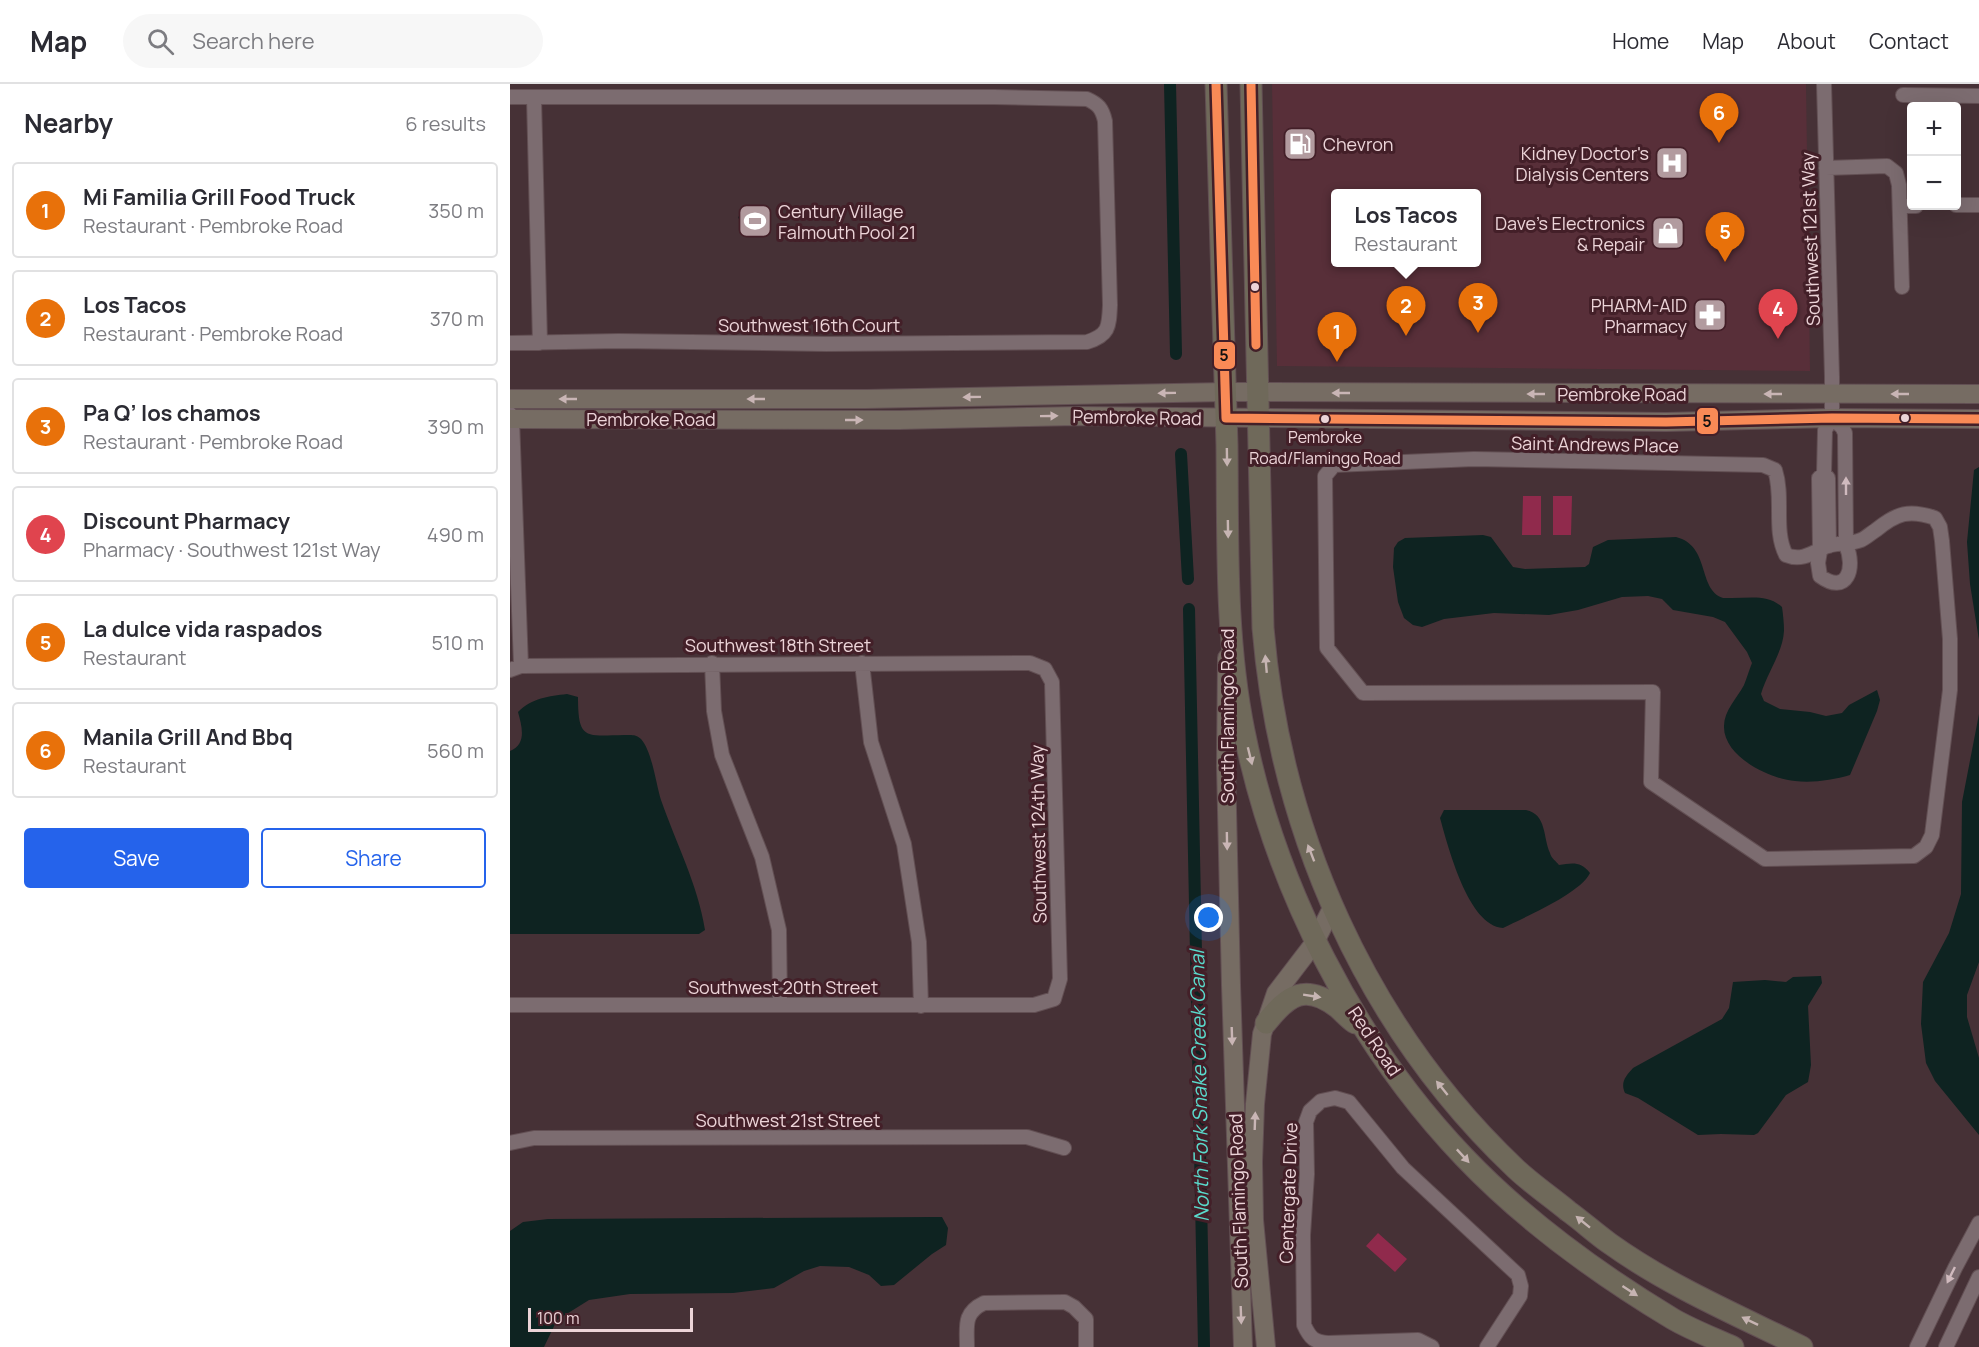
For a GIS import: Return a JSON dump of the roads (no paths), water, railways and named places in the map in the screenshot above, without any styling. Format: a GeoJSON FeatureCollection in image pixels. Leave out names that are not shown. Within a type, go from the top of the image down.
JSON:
{"type":"FeatureCollection","features":[{"type":"Feature","properties":{"kind":"highway","name":"South Flamingo Road"},"geometry":{"type":"LineString","coordinates":[[1216,84],[1226,392],[1229,594]]}},
{"type":"Feature","properties":{"kind":"highway"},"geometry":{"type":"LineString","coordinates":[[1251,84],[1258,418]]}},
{"type":"Feature","properties":{"kind":"highway","name":"Red Road"},"geometry":{"type":"LineString","coordinates":[[1258,418],[1263,628],[1267,677],[1276,729],[1305,840],[1332,908],[1365,973],[1398,1030],[1443,1089],[1518,1170],[1609,1244],[1692,1293],[1803,1347]]}},
{"type":"Feature","properties":{"kind":"highway","name":"Red Road"},"geometry":{"type":"LineString","coordinates":[[1229,594],[1236,683],[1244,733],[1276,847],[1316,942],[1341,990],[1367,1031],[1422,1110],[1463,1157],[1500,1193],[1590,1266],[1676,1320],[1733,1347]]}},
{"type":"Feature","properties":{"kind":"highway"},"geometry":{"type":"LineString","coordinates":[[1266,1023],[1280,1006],[1293,996],[1310,993],[1325,999],[1367,1031]]}},
{"type":"Feature","properties":{"kind":"main road","name":"Pembroke Road"},"geometry":{"type":"LineString","coordinates":[[510,399],[796,399],[1226,392],[1979,394]]}},
{"type":"Feature","properties":{"kind":"main road","name":"Pembroke Road"},"geometry":{"type":"LineString","coordinates":[[511,417],[899,420],[1077,416],[1666,422],[1832,418],[1979,419]]}},
{"type":"Feature","properties":{"kind":"main road","name":"South Flamingo Road"},"geometry":{"type":"LineString","coordinates":[[1229,594],[1225,698],[1226,766],[1242,1347]]}},
{"type":"Feature","properties":{"kind":"main road","name":"South Flamingo Road"},"geometry":{"type":"LineString","coordinates":[[1266,1347],[1254,1220],[1253,1162],[1255,1104],[1262,1034],[1275,993],[1316,942],[1332,908]]}},
{"type":"Feature","properties":{"kind":"street","name":"Southwest 121st Way"},"geometry":{"type":"LineString","coordinates":[[1824,84],[1832,418]]}},
{"type":"Feature","properties":{"kind":"street"},"geometry":{"type":"LineString","coordinates":[[1903,96],[1979,96]]}},
{"type":"Feature","properties":{"kind":"street"},"geometry":{"type":"LineString","coordinates":[[510,97],[534,98],[540,343]]}},
{"type":"Feature","properties":{"kind":"street","name":"Southwest 16th Court"},"geometry":{"type":"LineString","coordinates":[[510,343],[619,341],[826,344],[1087,342],[1099,339],[1110,323],[1106,138],[1103,112],[1098,104],[1087,99],[534,98]]}},
{"type":"Feature","properties":{"kind":"street"},"geometry":{"type":"LineString","coordinates":[[1826,168],[1887,166],[1896,173],[1899,185],[1902,288]]}},
{"type":"Feature","properties":{"kind":"street"},"geometry":{"type":"LineString","coordinates":[[1961,205],[1979,205]]}},
{"type":"Feature","properties":{"kind":"street"},"geometry":{"type":"LineString","coordinates":[[1900,206],[1907,206]]}},
{"type":"Feature","properties":{"kind":"street"},"geometry":{"type":"LineString","coordinates":[[796,399],[796,420]]}},
{"type":"Feature","properties":{"kind":"street"},"geometry":{"type":"LineString","coordinates":[[511,417],[516,668]]}},
{"type":"Feature","properties":{"kind":"street"},"geometry":{"type":"LineString","coordinates":[[1832,418],[1845,433],[1846,545],[1851,561],[1849,575],[1844,580],[1835,582],[1827,581],[1820,576],[1818,562],[1824,548],[1828,478],[1824,474],[1825,430],[1832,418]]}},
{"type":"Feature","properties":{"kind":"street","name":"Saint Andrews Place"},"geometry":{"type":"LineString","coordinates":[[1474,459],[1763,465],[1775,470],[1779,483],[1781,545],[1786,555],[1795,559],[1807,557],[1824,548],[1863,540],[1891,518],[1904,513],[1921,513],[1935,518],[1940,527],[1950,639],[1950,690],[1932,835],[1926,847],[1914,856],[1765,859],[1651,782],[1653,692],[1363,693],[1327,648],[1325,476],[1334,465],[1474,459]]}},
{"type":"Feature","properties":{"kind":"street"},"geometry":{"type":"LineString","coordinates":[[712,663],[714,711],[722,755],[762,857],[779,930],[780,1004]]}},
{"type":"Feature","properties":{"kind":"street","name":"Southwest 18th Street"},"geometry":{"type":"LineString","coordinates":[[516,668],[712,663],[1030,663],[1045,669]]}},
{"type":"Feature","properties":{"kind":"street"},"geometry":{"type":"LineString","coordinates":[[862,663],[871,742],[904,844],[919,942],[921,1006]]}},
{"type":"Feature","properties":{"kind":"street","name":"Southwest 124th Way"},"geometry":{"type":"LineString","coordinates":[[1045,669],[1052,682],[1060,979],[1054,999]]}},
{"type":"Feature","properties":{"kind":"street","name":"Southwest 20th Street"},"geometry":{"type":"LineString","coordinates":[[510,1005],[1034,1005],[1054,999]]}},
{"type":"Feature","properties":{"kind":"street","name":"Centergate Drive"},"geometry":{"type":"LineString","coordinates":[[1432,1347],[1418,1340],[1317,1342],[1309,1337],[1304,1325],[1303,1235],[1307,1174],[1306,1122],[1310,1112],[1321,1101],[1335,1098],[1349,1102],[1403,1168],[1518,1275],[1521,1286],[1520,1296],[1487,1347]]}},
{"type":"Feature","properties":{"kind":"street","name":"Southwest 21st Street"},"geometry":{"type":"LineString","coordinates":[[510,1143],[534,1138],[1027,1137],[1064,1148]]}},
{"type":"Feature","properties":{"kind":"street"},"geometry":{"type":"LineString","coordinates":[[1917,1347],[1979,1223]]}},
{"type":"Feature","properties":{"kind":"street"},"geometry":{"type":"LineString","coordinates":[[1946,1347],[1979,1277]]}},
{"type":"Feature","properties":{"kind":"street"},"geometry":{"type":"LineString","coordinates":[[967,1347],[967,1319],[975,1307],[984,1303],[1065,1302],[1086,1319],[1086,1347]]}},
{"type":"Feature","properties":{"kind":"water","name":"Century Village Falmouth Pool 21"},"geometry":{"type":"Polygon","coordinates":[[[742,209],[758,210],[759,215],[771,223],[768,232],[752,231],[751,227],[738,218],[742,209]]]}},
{"type":"Feature","properties":{"kind":"water"},"geometry":{"type":"Polygon","coordinates":[[[1979,467],[1979,640],[1970,584],[1967,542],[1974,470],[1979,467]]]}},
{"type":"Feature","properties":{"kind":"water"},"geometry":{"type":"Polygon","coordinates":[[[1483,535],[1491,537],[1513,567],[1525,569],[1585,567],[1589,564],[1593,547],[1608,540],[1676,537],[1687,542],[1699,558],[1715,593],[1723,598],[1765,598],[1782,607],[1783,639],[1761,694],[1764,701],[1780,709],[1826,716],[1842,713],[1849,705],[1877,690],[1880,700],[1877,711],[1850,775],[1830,780],[1802,782],[1784,779],[1761,771],[1739,756],[1726,737],[1724,726],[1726,715],[1744,685],[1752,663],[1747,652],[1725,622],[1713,617],[1673,610],[1662,599],[1648,596],[1622,597],[1578,610],[1549,615],[1494,613],[1444,619],[1422,627],[1413,625],[1404,618],[1398,602],[1393,567],[1394,548],[1398,542],[1405,538],[1483,535]]]}},
{"type":"Feature","properties":{"kind":"water"},"geometry":{"type":"Polygon","coordinates":[[[567,694],[578,697],[580,721],[586,732],[600,736],[633,735],[639,737],[645,744],[661,800],[702,913],[705,930],[699,934],[510,934],[510,751],[521,740],[522,729],[518,712],[535,701],[567,694]]]}},
{"type":"Feature","properties":{"kind":"water"},"geometry":{"type":"Polygon","coordinates":[[[1979,714],[1979,962],[1967,995],[1967,1017],[1979,1058],[1979,1135],[1935,1081],[1926,1063],[1921,1024],[1923,982],[1949,933],[1961,894],[1962,802],[1979,714]]]}},
{"type":"Feature","properties":{"kind":"water"},"geometry":{"type":"Polygon","coordinates":[[[1444,810],[1526,810],[1533,812],[1541,821],[1552,858],[1559,865],[1572,863],[1580,865],[1590,873],[1585,881],[1576,888],[1538,911],[1503,928],[1491,924],[1480,914],[1461,883],[1440,818],[1444,810]]]}},
{"type":"Feature","properties":{"kind":"water"},"geometry":{"type":"Polygon","coordinates":[[[1821,976],[1822,983],[1808,1006],[1811,1065],[1808,1082],[1786,1095],[1758,1133],[1754,1135],[1698,1135],[1638,1098],[1625,1093],[1623,1082],[1633,1068],[1722,1019],[1729,1008],[1733,982],[1765,980],[1786,982],[1793,977],[1821,976]]]}},
{"type":"Feature","properties":{"kind":"water"},"geometry":{"type":"Polygon","coordinates":[[[942,1217],[948,1228],[946,1245],[894,1285],[881,1286],[869,1275],[849,1267],[820,1266],[804,1271],[774,1288],[733,1293],[630,1294],[589,1300],[557,1320],[544,1347],[510,1347],[510,1231],[523,1222],[548,1219],[942,1217]]]}},
{"type":"Feature","properties":{"kind":"waterway","name":"North Fork Snake Creek Canal"},"geometry":{"type":"LineString","coordinates":[[1170,84],[1176,354]]}},
{"type":"Feature","properties":{"kind":"waterway","name":"North Fork Snake Creek Canal"},"geometry":{"type":"LineString","coordinates":[[1181,454],[1188,579]]}},
{"type":"Feature","properties":{"kind":"waterway","name":"North Fork Snake Creek Canal"},"geometry":{"type":"LineString","coordinates":[[1189,609],[1204,1347]]}},
{"type":"Feature","properties":{"kind":"place","name":"Manila Grill And Bbq"},"geometry":{"type":"Point","coordinates":[1719,143]}},
{"type":"Feature","properties":{"kind":"place","name":"Chevron"},"geometry":{"type":"Point","coordinates":[1300,144]}},
{"type":"Feature","properties":{"kind":"place","name":"Kidney Doctor's Dialysis Centers"},"geometry":{"type":"Point","coordinates":[1672,163]}},
{"type":"Feature","properties":{"kind":"place","name":"Century Village Falmouth Pool 21"},"geometry":{"type":"Point","coordinates":[755,221]}},
{"type":"Feature","properties":{"kind":"place","name":"Dave's Electronics & Repair"},"geometry":{"type":"Point","coordinates":[1668,233]}},
{"type":"Feature","properties":{"kind":"place","name":"La dulce vida raspados"},"geometry":{"type":"Point","coordinates":[1725,262]}},
{"type":"Feature","properties":{"kind":"place","name":"PHARM-AID Pharmacy"},"geometry":{"type":"Point","coordinates":[1710,315]}},
{"type":"Feature","properties":{"kind":"place","name":"Pa Q’ los chamos"},"geometry":{"type":"Point","coordinates":[1478,333]}},
{"type":"Feature","properties":{"kind":"place","name":"Los Tacos"},"geometry":{"type":"Point","coordinates":[1406,336]}},
{"type":"Feature","properties":{"kind":"place","name":"Discount Pharmacy"},"geometry":{"type":"Point","coordinates":[1778,339]}},
{"type":"Feature","properties":{"kind":"place","name":"Mi Familia Grill Food Truck"},"geometry":{"type":"Point","coordinates":[1337,362]}},
{"type":"Feature","properties":{"kind":"place","name":"Pembroke Road/Flamingo Road"},"geometry":{"type":"Point","coordinates":[1325,419]}}]}
